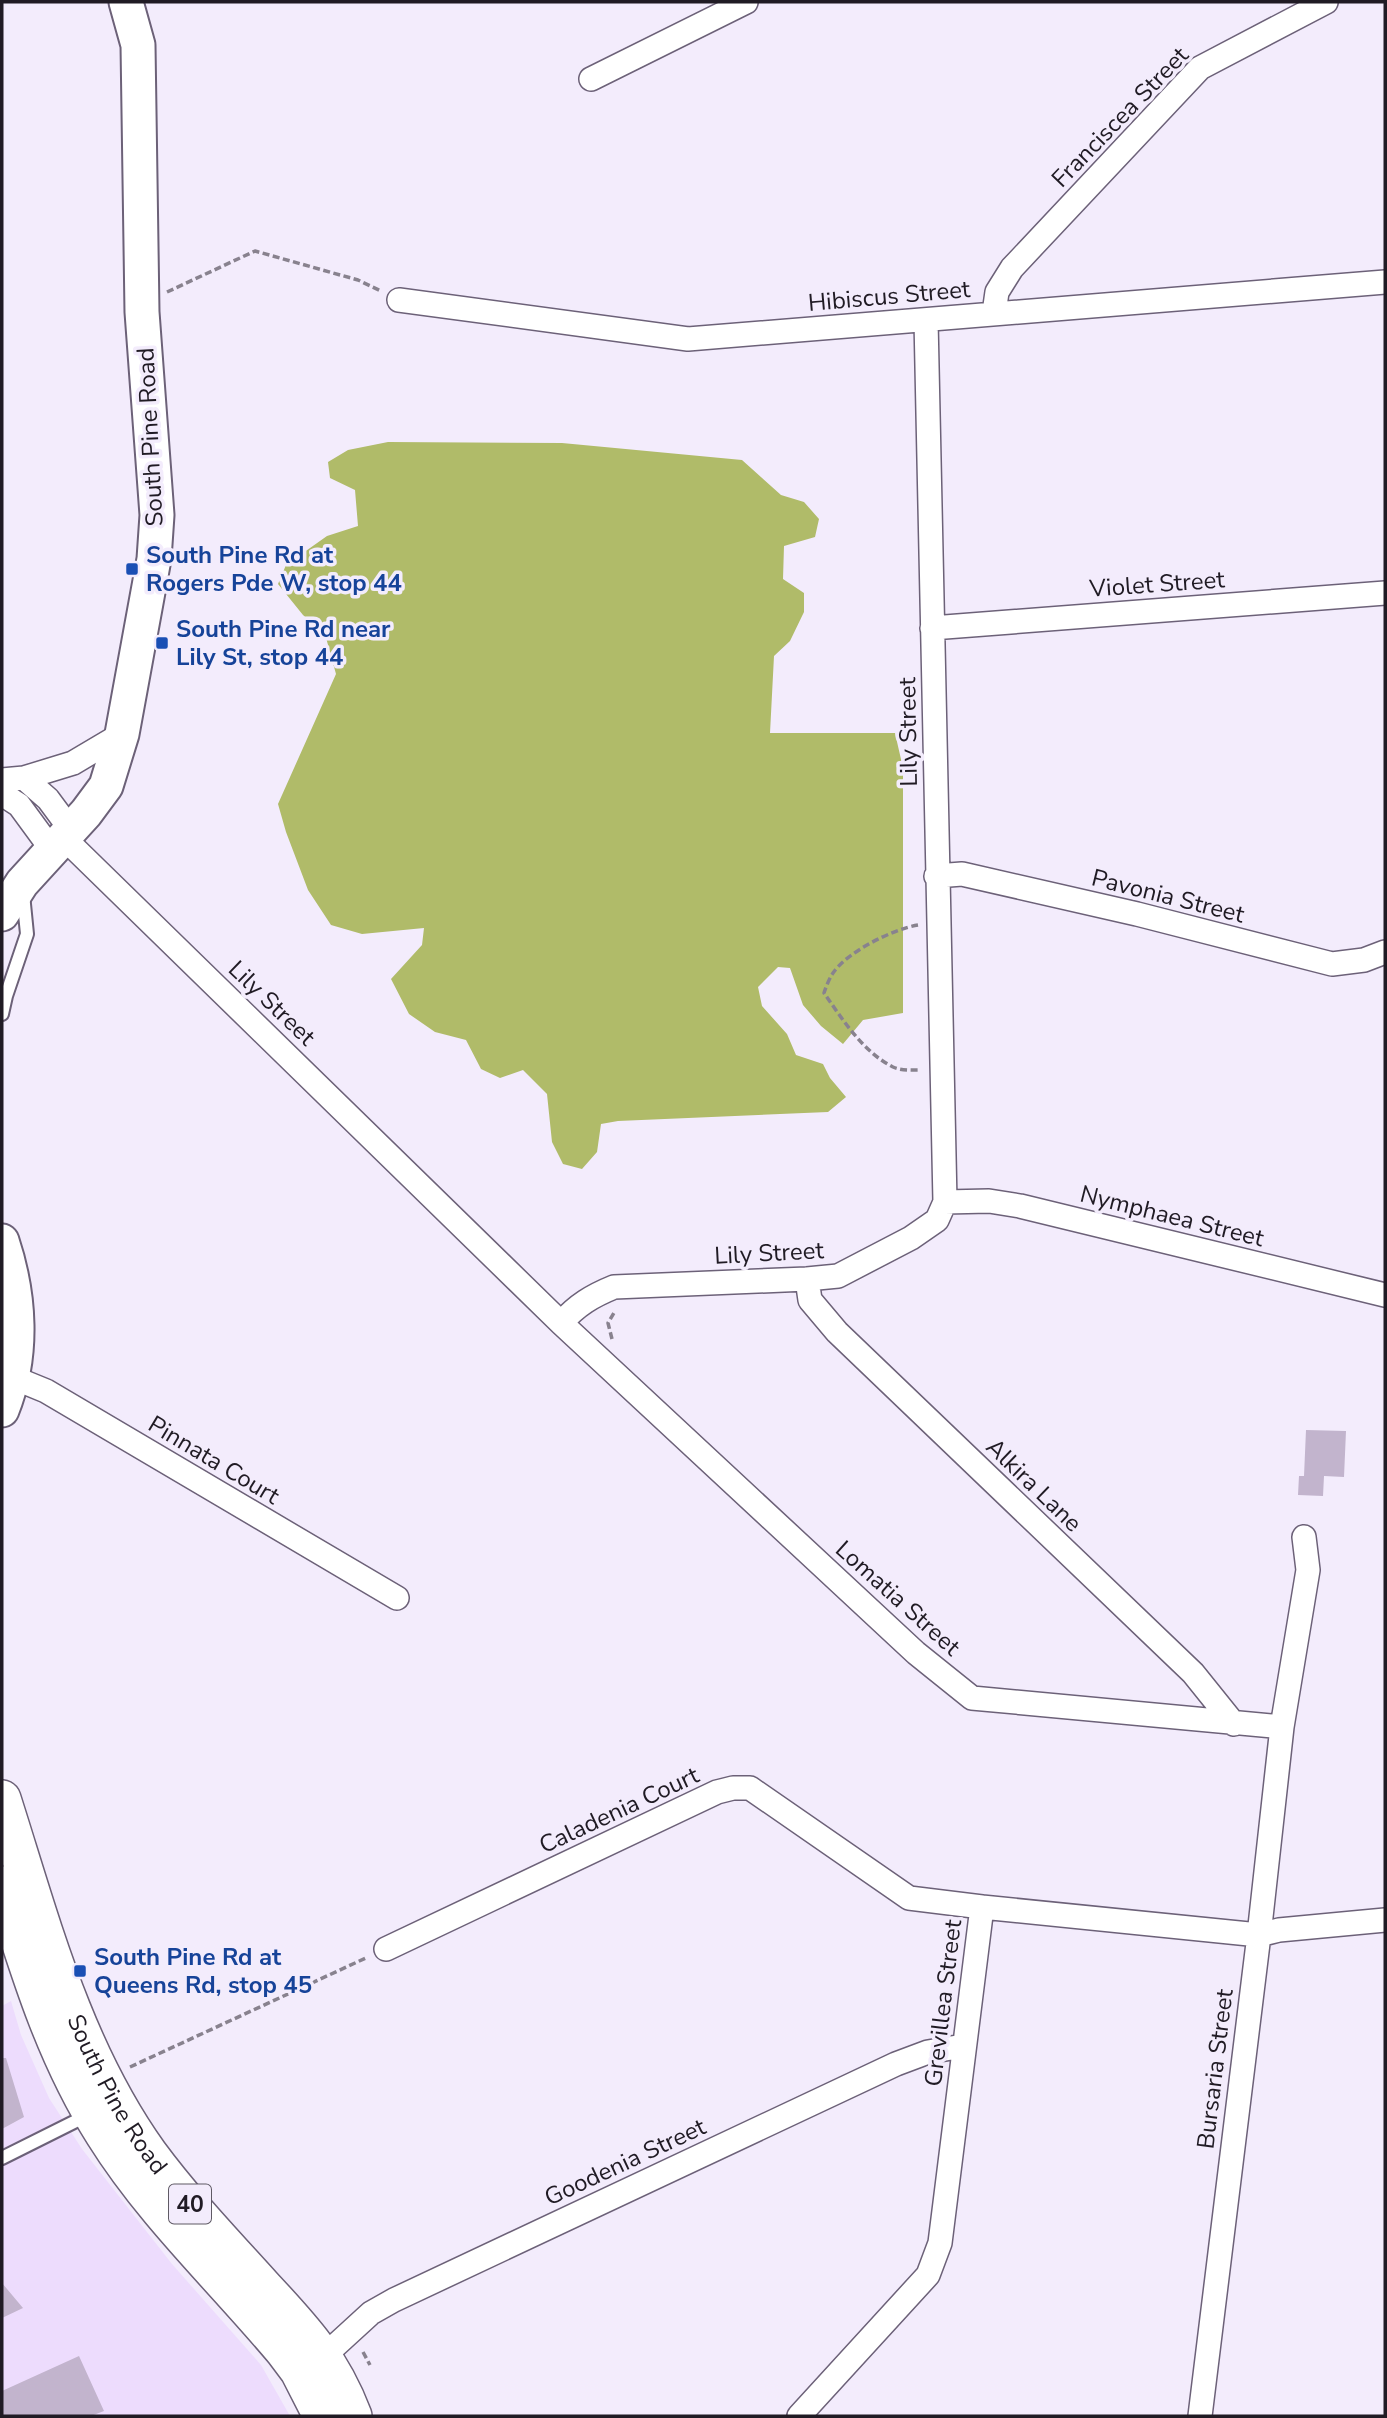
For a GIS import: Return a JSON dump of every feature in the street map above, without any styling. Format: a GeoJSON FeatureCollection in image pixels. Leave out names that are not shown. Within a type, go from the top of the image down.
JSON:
{"type":"FeatureCollection","features":[{"type":"Feature","properties":{"kind":"main road","name":"South Pine Road"},"geometry":{"type":"LineString","coordinates":[[2,914],[22,883],[106,786],[122,734],[154,559],[157,515],[142,312],[138,45],[126,2]]}},
{"type":"Feature","properties":{"kind":"main road"},"geometry":{"type":"LineString","coordinates":[[2,1241],[10,1267],[17,1309],[17,1347],[7,1374],[2,1409]]}},
{"type":"Feature","properties":{"kind":"main road","name":"South Pine Road"},"geometry":{"type":"LineString","coordinates":[[2,1799],[57,1972],[72,2013],[106,2085],[128,2123],[170,2181],[324,2356],[353,2416]]}},
{"type":"Feature","properties":{"kind":"main road","name":"South Pine Road"},"geometry":{"type":"LineString","coordinates":[[2,1885],[44,2015],[92,2113],[143,2189],[284,2351],[299,2371],[321,2416]]}},
{"type":"Feature","properties":{"kind":"street"},"geometry":{"type":"LineString","coordinates":[[591,79],[746,2]]}},
{"type":"Feature","properties":{"kind":"street","name":"Franciscea Street"},"geometry":{"type":"LineString","coordinates":[[994,313],[997,292],[1012,268],[1200,68],[1326,2]]}},
{"type":"Feature","properties":{"kind":"street","name":"Hibiscus Street"},"geometry":{"type":"LineString","coordinates":[[399,300],[688,339],[1385,282]]}},
{"type":"Feature","properties":{"kind":"street","name":"Lily Street"},"geometry":{"type":"LineString","coordinates":[[62,839],[561,1323],[576,1306],[593,1295],[614,1287],[838,1276],[911,1238],[937,1220],[945,1202],[926,320]]}},
{"type":"Feature","properties":{"kind":"street","name":"Violet Street"},"geometry":{"type":"LineString","coordinates":[[932,628],[1385,593]]}},
{"type":"Feature","properties":{"kind":"street"},"geometry":{"type":"LineString","coordinates":[[13,779],[73,763],[122,734]]}},
{"type":"Feature","properties":{"kind":"street"},"geometry":{"type":"LineString","coordinates":[[13,779],[48,799],[62,839]]}},
{"type":"Feature","properties":{"kind":"street"},"geometry":{"type":"LineString","coordinates":[[2,794],[62,839]]}},
{"type":"Feature","properties":{"kind":"street","name":"Pavonia Street"},"geometry":{"type":"LineString","coordinates":[[936,876],[962,874],[976,877],[1137,914],[1332,964],[1364,960],[1385,952]]}},
{"type":"Feature","properties":{"kind":"street","name":"Nymphaea Street"},"geometry":{"type":"LineString","coordinates":[[945,1202],[989,1201],[1020,1206],[1385,1295]]}},
{"type":"Feature","properties":{"kind":"street","name":"Alkira Lane"},"geometry":{"type":"LineString","coordinates":[[807,1279],[810,1300],[836,1332],[1193,1673],[1234,1724]]}},
{"type":"Feature","properties":{"kind":"street","name":"Lomatia Street"},"geometry":{"type":"LineString","coordinates":[[561,1323],[916,1653],[972,1698],[1282,1727]]}},
{"type":"Feature","properties":{"kind":"street","name":"Pinnata Court"},"geometry":{"type":"LineString","coordinates":[[7,1374],[54,1395],[397,1598]]}},
{"type":"Feature","properties":{"kind":"street","name":"Bursaria Street"},"geometry":{"type":"LineString","coordinates":[[1200,2416],[1282,1727],[1308,1570],[1304,1537]]}},
{"type":"Feature","properties":{"kind":"street","name":"Caladenia Court"},"geometry":{"type":"LineString","coordinates":[[386,1949],[717,1793],[733,1788],[750,1788],[908,1898],[982,1907]]}},
{"type":"Feature","properties":{"kind":"street","name":"Grevillea Street"},"geometry":{"type":"LineString","coordinates":[[799,2416],[929,2275],[940,2243],[982,1907],[1259,1935],[1279,1930],[1385,1920]]}},
{"type":"Feature","properties":{"kind":"street","name":"Goodenia Street"},"geometry":{"type":"LineString","coordinates":[[324,2356],[371,2313],[394,2300],[896,2064],[928,2052],[963,2046]]}},
{"type":"Feature","properties":{"kind":"lane"},"geometry":{"type":"LineString","coordinates":[[2,1014],[27,934],[22,883]]}},
{"type":"Feature","properties":{"kind":"lane"},"geometry":{"type":"LineString","coordinates":[[2,2158],[92,2113]]}},
{"type":"Feature","properties":{"kind":"path"},"geometry":{"type":"LineString","coordinates":[[164,292],[172,291],[255,251],[358,280],[399,300]]}},
{"type":"Feature","properties":{"kind":"path"},"geometry":{"type":"LineString","coordinates":[[918,925],[901,928],[860,950],[833,972],[824,993],[850,1029],[870,1050],[894,1067],[921,1070]]}},
{"type":"Feature","properties":{"kind":"path"},"geometry":{"type":"LineString","coordinates":[[124,2070],[386,1949]]}},
{"type":"Feature","properties":{"kind":"path"},"geometry":{"type":"LineString","coordinates":[[363,2352],[370,2365]]}},
{"type":"Feature","properties":{"kind":"shaded area"},"geometry":{"type":"Polygon","coordinates":[[[11,2001],[21,2035],[49,2098],[82,2149],[172,2264],[261,2365],[290,2416],[2,2416],[2,2006],[11,2001]]]}},
{"type":"Feature","properties":{"kind":"green space"},"geometry":{"type":"Polygon","coordinates":[[[388,442],[562,443],[742,460],[781,495],[804,502],[819,519],[815,537],[784,546],[783,579],[804,593],[804,612],[790,641],[774,656],[770,733],[895,733],[903,768],[903,1013],[863,1020],[843,1044],[821,1026],[803,1005],[790,968],[778,967],[758,987],[762,1006],[787,1034],[796,1055],[823,1064],[830,1078],[846,1097],[828,1112],[601,1124],[597,1152],[582,1169],[563,1164],[552,1142],[547,1094],[523,1070],[500,1078],[481,1069],[466,1040],[435,1032],[409,1014],[391,979],[422,945],[424,928],[362,934],[331,925],[308,890],[278,804],[336,674],[325,634],[303,615],[278,584],[286,565],[327,536],[358,526],[355,490],[330,478],[328,462],[348,450],[388,442]]]}},
{"type":"Feature","properties":{"kind":"building"},"geometry":{"type":"Polygon","coordinates":[[[1306,1430],[1346,1431],[1344,1477],[1324,1476],[1323,1496],[1298,1495],[1299,1476],[1304,1476],[1306,1430]]]}},
{"type":"Feature","properties":{"kind":"building"},"geometry":{"type":"Polygon","coordinates":[[[2,2058],[6,2058],[24,2117],[2,2129],[2,2058]]]}},
{"type":"Feature","properties":{"kind":"building"},"geometry":{"type":"Polygon","coordinates":[[[2,2283],[23,2308],[2,2318],[2,2283]]]}},
{"type":"Feature","properties":{"kind":"building"},"geometry":{"type":"Polygon","coordinates":[[[79,2356],[104,2411],[91,2416],[2,2416],[2,2391],[79,2356]]]}},
{"type":"Feature","properties":{"kind":"place","name":"South Pine Rd at Rogers Pde W, stop 44"},"geometry":{"type":"Point","coordinates":[132,569]}},
{"type":"Feature","properties":{"kind":"place","name":"South Pine Rd near Lily St, stop 44"},"geometry":{"type":"Point","coordinates":[162,643]}},
{"type":"Feature","properties":{"kind":"place","name":"South Pine Rd at Queens Rd, stop 45"},"geometry":{"type":"Point","coordinates":[80,1971]}}]}
